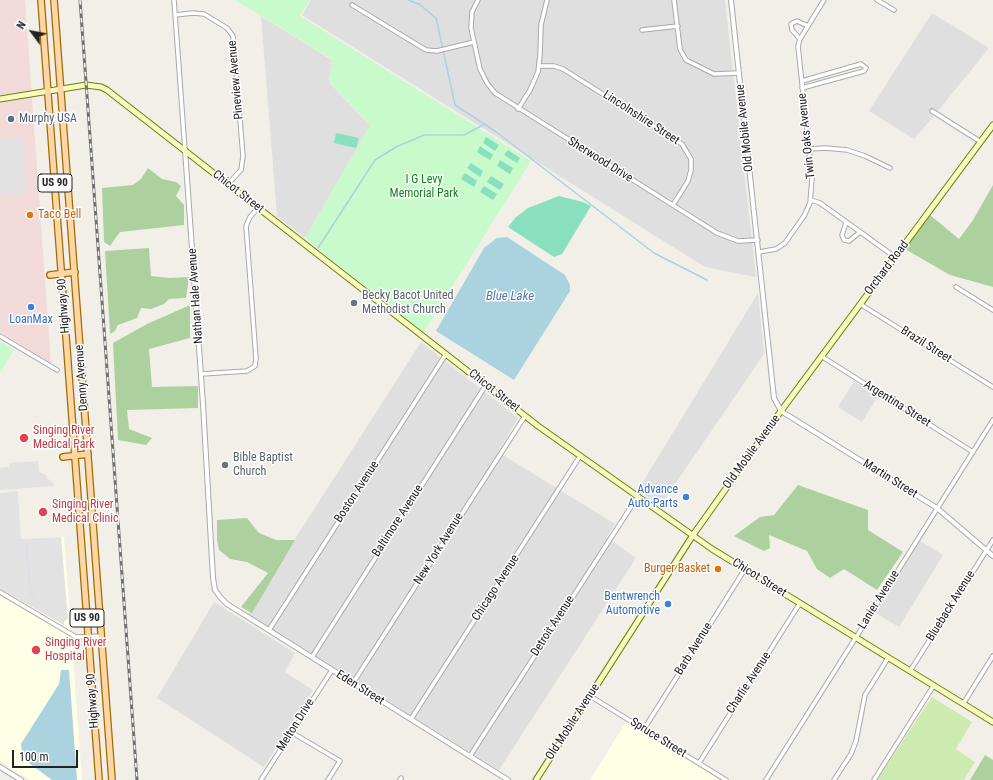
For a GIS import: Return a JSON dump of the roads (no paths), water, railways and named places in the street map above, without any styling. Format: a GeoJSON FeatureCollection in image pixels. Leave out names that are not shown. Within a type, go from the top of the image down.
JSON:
{"type":"FeatureCollection","features":[{"type":"Feature","properties":{"kind":"main road","name":"Highway 90"},"geometry":{"type":"LineString","coordinates":[[41,0],[99,780]]}},
{"type":"Feature","properties":{"kind":"main road","name":"Denny Avenue"},"geometry":{"type":"LineString","coordinates":[[54,0],[112,780]]}},
{"type":"Feature","properties":{"kind":"main road","name":"Chicot Street"},"geometry":{"type":"LineString","coordinates":[[0,99],[60,88],[86,85],[101,87],[185,150],[525,416],[580,456],[693,535],[745,569],[993,722]]}},
{"type":"Feature","properties":{"kind":"main road","name":"Orchard Road"},"geometry":{"type":"LineString","coordinates":[[781,411],[993,125]]}},
{"type":"Feature","properties":{"kind":"main road"},"geometry":{"type":"LineString","coordinates":[[50,276],[75,272]]}},
{"type":"Feature","properties":{"kind":"main road","name":"Old Mobile Avenue"},"geometry":{"type":"LineString","coordinates":[[536,780],[693,535],[781,411]]}},
{"type":"Feature","properties":{"kind":"main road"},"geometry":{"type":"LineString","coordinates":[[63,457],[88,454]]}},
{"type":"Feature","properties":{"kind":"street","name":"Nathan Hale Avenue"},"geometry":{"type":"LineString","coordinates":[[174,0],[201,374],[212,571],[216,592]]}},
{"type":"Feature","properties":{"kind":"street","name":"Sherwood Drive"},"geometry":{"type":"LineString","coordinates":[[478,0],[471,17],[474,42],[480,69],[487,83],[495,93],[518,109],[723,236],[738,241],[758,240]]}},
{"type":"Feature","properties":{"kind":"street"},"geometry":{"type":"LineString","coordinates":[[518,109],[530,90],[539,66],[541,25],[547,0]]}},
{"type":"Feature","properties":{"kind":"street"},"geometry":{"type":"LineString","coordinates":[[674,0],[680,49],[686,60],[714,74],[739,73]]}},
{"type":"Feature","properties":{"kind":"street","name":"Old Mobile Avenue"},"geometry":{"type":"LineString","coordinates":[[731,0],[774,398],[781,411]]}},
{"type":"Feature","properties":{"kind":"street","name":"Twin Oaks Avenue"},"geometry":{"type":"LineString","coordinates":[[759,252],[776,249],[785,243],[804,216],[811,200],[812,178],[798,51],[800,39],[824,0]]}},
{"type":"Feature","properties":{"kind":"street"},"geometry":{"type":"LineString","coordinates":[[877,0],[894,10]]}},
{"type":"Feature","properties":{"kind":"street"},"geometry":{"type":"LineString","coordinates":[[352,5],[426,50],[437,51],[474,42]]}},
{"type":"Feature","properties":{"kind":"street","name":"Pineview Avenue"},"geometry":{"type":"LineString","coordinates":[[175,15],[193,13],[204,14],[227,28],[233,36],[243,156],[241,170],[228,184]]}},
{"type":"Feature","properties":{"kind":"street"},"geometry":{"type":"LineString","coordinates":[[800,39],[792,30],[791,24],[796,21],[808,26]]}},
{"type":"Feature","properties":{"kind":"street"},"geometry":{"type":"LineString","coordinates":[[642,30],[678,26]]}},
{"type":"Feature","properties":{"kind":"street"},"geometry":{"type":"LineString","coordinates":[[802,81],[861,64],[866,68],[864,71],[802,88]]}},
{"type":"Feature","properties":{"kind":"street","name":"Lincolnshire Street"},"geometry":{"type":"LineString","coordinates":[[539,66],[554,66],[563,69],[682,144],[691,159],[692,170],[688,181],[673,206]]}},
{"type":"Feature","properties":{"kind":"street"},"geometry":{"type":"LineString","coordinates":[[932,111],[980,142]]}},
{"type":"Feature","properties":{"kind":"street"},"geometry":{"type":"LineString","coordinates":[[809,149],[830,148],[847,150],[865,156],[890,168]]}},
{"type":"Feature","properties":{"kind":"street"},"geometry":{"type":"LineString","coordinates":[[811,200],[820,203],[895,257]]}},
{"type":"Feature","properties":{"kind":"street"},"geometry":{"type":"LineString","coordinates":[[201,374],[240,372],[253,368],[256,358],[246,226],[250,217],[258,208]]}},
{"type":"Feature","properties":{"kind":"street"},"geometry":{"type":"LineString","coordinates":[[846,223],[842,235],[844,240],[849,241],[860,232]]}},
{"type":"Feature","properties":{"kind":"street"},"geometry":{"type":"LineString","coordinates":[[956,288],[993,310]]}},
{"type":"Feature","properties":{"kind":"street","name":"Brazil Street"},"geometry":{"type":"LineString","coordinates":[[860,304],[993,387]]}},
{"type":"Feature","properties":{"kind":"street"},"geometry":{"type":"LineString","coordinates":[[0,336],[57,370]]}},
{"type":"Feature","properties":{"kind":"street","name":"Boston Avenue"},"geometry":{"type":"LineString","coordinates":[[269,630],[446,354]]}},
{"type":"Feature","properties":{"kind":"street","name":"Argentina Street"},"geometry":{"type":"LineString","coordinates":[[821,356],[973,452]]}},
{"type":"Feature","properties":{"kind":"street","name":"Baltimore Avenue"},"geometry":{"type":"LineString","coordinates":[[312,657],[486,385]]}},
{"type":"Feature","properties":{"kind":"street","name":"Martin Street"},"geometry":{"type":"LineString","coordinates":[[781,411],[937,508],[993,556]]}},
{"type":"Feature","properties":{"kind":"street","name":"New York Avenue"},"geometry":{"type":"LineString","coordinates":[[353,683],[525,416]]}},
{"type":"Feature","properties":{"kind":"street","name":"Lanier Avenue"},"geometry":{"type":"LineString","coordinates":[[766,780],[993,420]]}},
{"type":"Feature","properties":{"kind":"street","name":"Chicago Avenue"},"geometry":{"type":"LineString","coordinates":[[411,719],[580,456]]}},
{"type":"Feature","properties":{"kind":"street","name":"Detroit Avenue"},"geometry":{"type":"LineString","coordinates":[[470,756],[638,496]]}},
{"type":"Feature","properties":{"kind":"street","name":"Blueback Avenue"},"geometry":{"type":"LineString","coordinates":[[910,671],[993,540]]}},
{"type":"Feature","properties":{"kind":"street","name":"Barb Avenue"},"geometry":{"type":"LineString","coordinates":[[644,729],[745,569]]}},
{"type":"Feature","properties":{"kind":"street"},"geometry":{"type":"LineString","coordinates":[[0,592],[76,637],[102,636]]}},
{"type":"Feature","properties":{"kind":"street","name":"Eden Street"},"geometry":{"type":"LineString","coordinates":[[216,592],[227,604],[508,780]]}},
{"type":"Feature","properties":{"kind":"street","name":"Charlie Avenue"},"geometry":{"type":"LineString","coordinates":[[699,763],[800,603]]}},
{"type":"Feature","properties":{"kind":"street"},"geometry":{"type":"LineString","coordinates":[[963,704],[993,656]]}},
{"type":"Feature","properties":{"kind":"street"},"geometry":{"type":"LineString","coordinates":[[834,780],[851,754],[856,742],[865,695],[888,658]]}},
{"type":"Feature","properties":{"kind":"street","name":"Melton Drive"},"geometry":{"type":"LineString","coordinates":[[261,780],[332,670]]}},
{"type":"Feature","properties":{"kind":"street"},"geometry":{"type":"LineString","coordinates":[[874,780],[934,686]]}},
{"type":"Feature","properties":{"kind":"street","name":"Spruce Street"},"geometry":{"type":"LineString","coordinates":[[590,696],[726,780]]}},
{"type":"Feature","properties":{"kind":"street"},"geometry":{"type":"LineString","coordinates":[[291,732],[340,761],[328,780]]}},
{"type":"Feature","properties":{"kind":"street"},"geometry":{"type":"LineString","coordinates":[[0,767],[21,780]]}},
{"type":"Feature","properties":{"kind":"water","name":"Blue Lake"},"geometry":{"type":"Polygon","coordinates":[[[507,237],[565,275],[570,285],[570,291],[514,380],[436,331],[484,248],[497,238],[507,237]]]}},
{"type":"Feature","properties":{"kind":"water"},"geometry":{"type":"Polygon","coordinates":[[[61,670],[69,670],[77,780],[52,780],[29,763],[22,754],[21,744],[59,684],[61,670]]]}},
{"type":"Feature","properties":{"kind":"waterway"},"geometry":{"type":"LineString","coordinates":[[408,0],[419,4],[436,18],[455,105],[495,131],[654,253],[707,280]]}},
{"type":"Feature","properties":{"kind":"waterway"},"geometry":{"type":"LineString","coordinates":[[318,248],[375,160],[396,147],[424,135],[464,135],[485,124]]}},
{"type":"Feature","properties":{"kind":"railway"},"geometry":{"type":"LineString","coordinates":[[80,0],[137,780]]}},
{"type":"Feature","properties":{"kind":"place","name":"Murphy USA"},"geometry":{"type":"Point","coordinates":[11,119]}},
{"type":"Feature","properties":{"kind":"place","name":"Taco Bell"},"geometry":{"type":"Point","coordinates":[30,215]}},
{"type":"Feature","properties":{"kind":"place","name":"Becky Bacot United Methodist Church"},"geometry":{"type":"Point","coordinates":[354,303]}},
{"type":"Feature","properties":{"kind":"place","name":"LoanMax"},"geometry":{"type":"Point","coordinates":[31,307]}},
{"type":"Feature","properties":{"kind":"place","name":"Singing River Medical Park"},"geometry":{"type":"Point","coordinates":[24,438]}},
{"type":"Feature","properties":{"kind":"place","name":"Bible Baptist Church"},"geometry":{"type":"Point","coordinates":[225,465]}},
{"type":"Feature","properties":{"kind":"place","name":"Advance Auto Parts"},"geometry":{"type":"Point","coordinates":[686,497]}},
{"type":"Feature","properties":{"kind":"place","name":"Singing River Medical Clinic"},"geometry":{"type":"Point","coordinates":[43,512]}},
{"type":"Feature","properties":{"kind":"place","name":"Burger Basket"},"geometry":{"type":"Point","coordinates":[718,569]}},
{"type":"Feature","properties":{"kind":"place","name":"Bentwrench Automotive"},"geometry":{"type":"Point","coordinates":[668,604]}},
{"type":"Feature","properties":{"kind":"place","name":"Singing River Hospital"},"geometry":{"type":"Point","coordinates":[36,650]}},
{"type":"Feature","properties":{"kind":"park label","name":"I G Levy Memorial Park"},"geometry":{"type":"Point","coordinates":[424,187]}}]}
